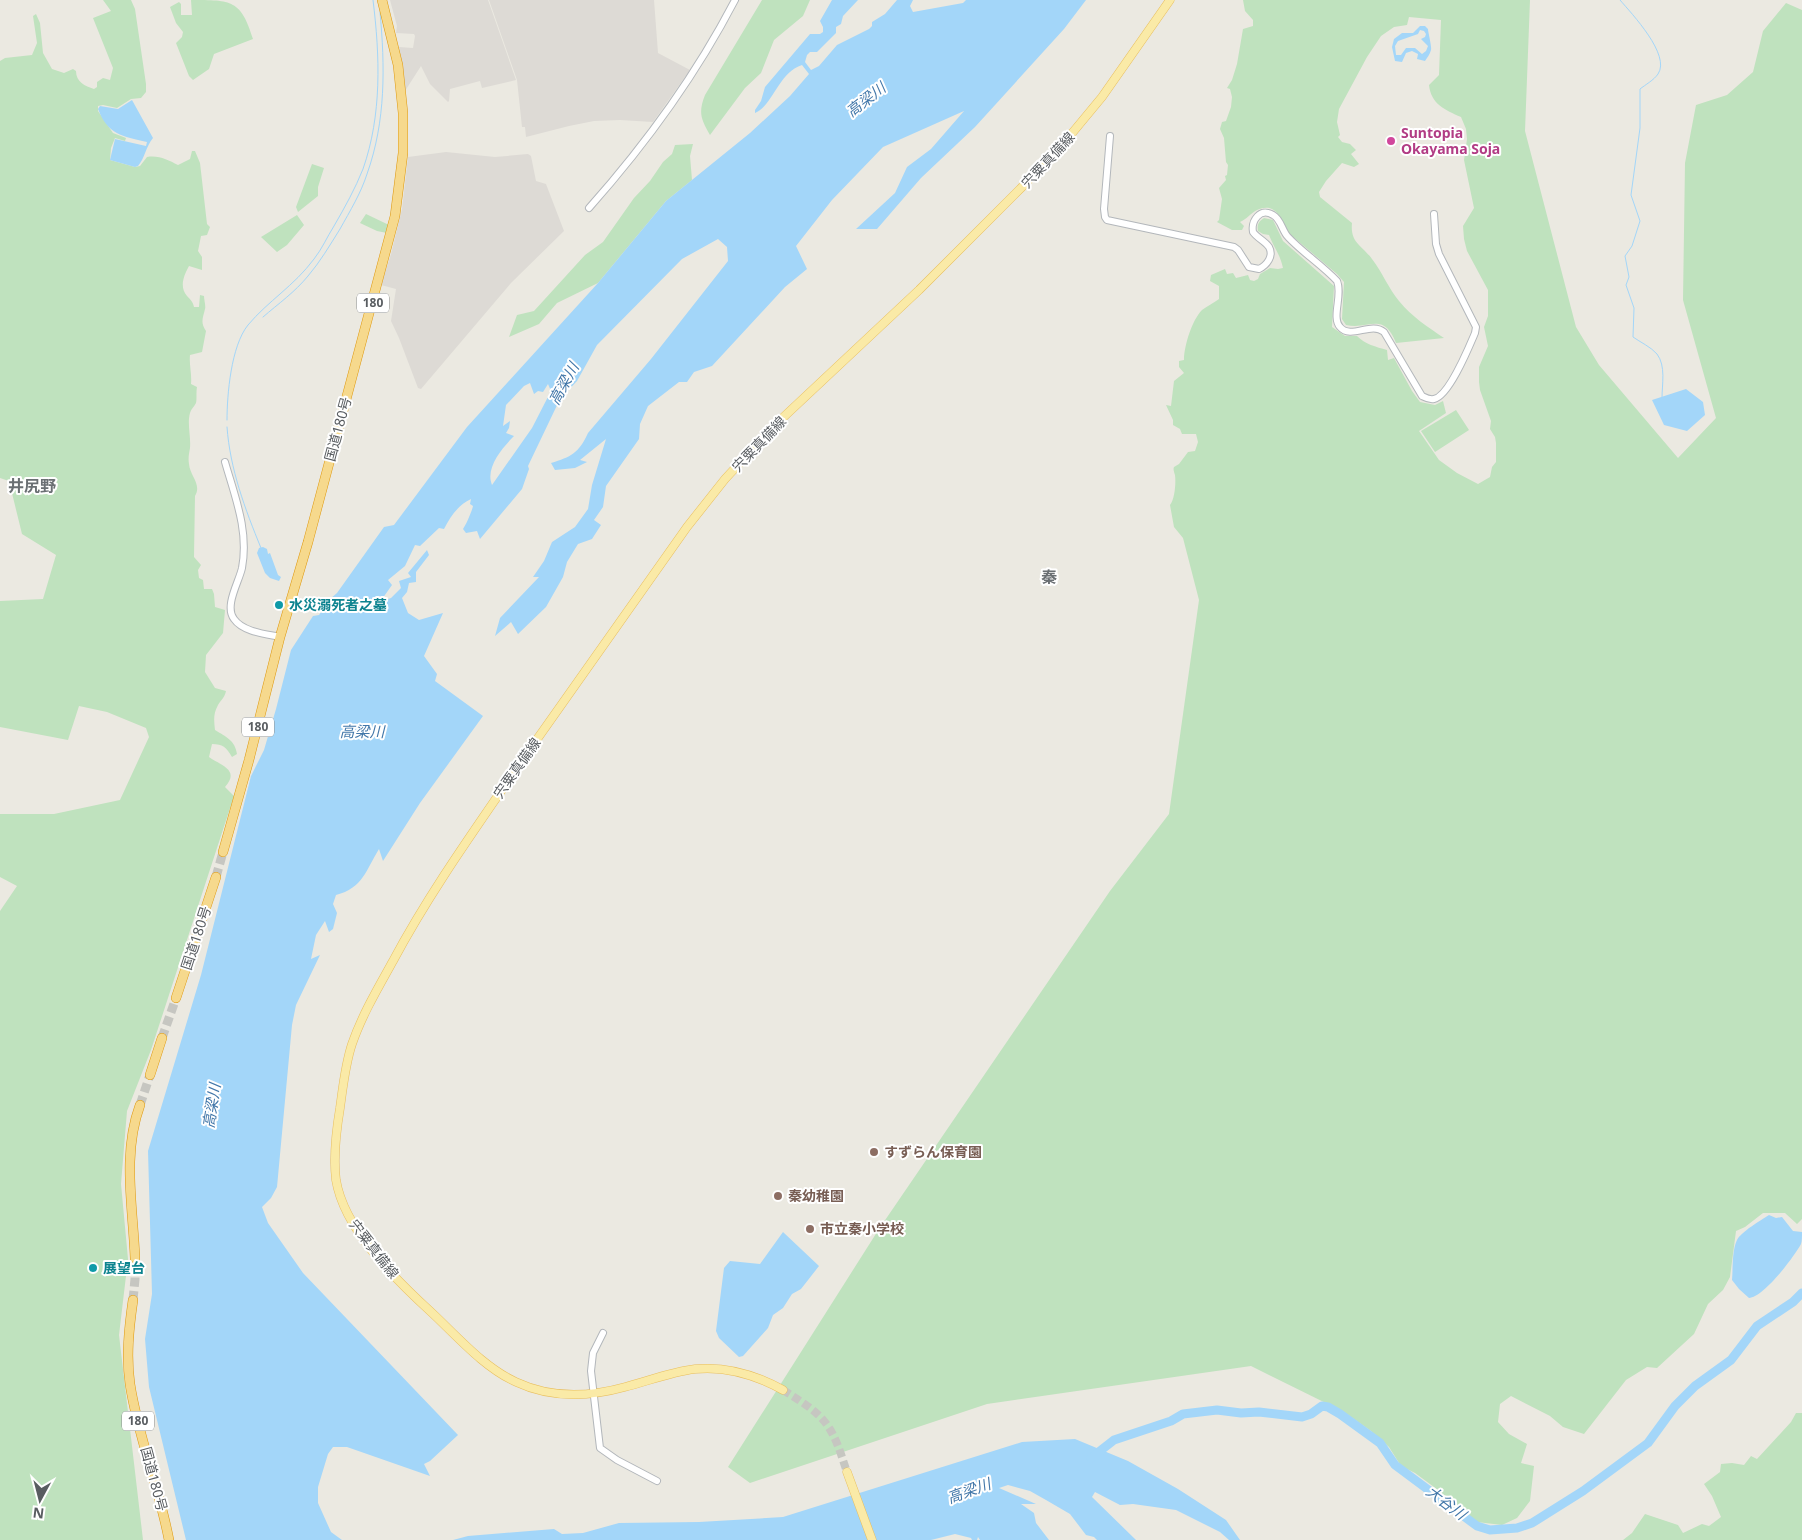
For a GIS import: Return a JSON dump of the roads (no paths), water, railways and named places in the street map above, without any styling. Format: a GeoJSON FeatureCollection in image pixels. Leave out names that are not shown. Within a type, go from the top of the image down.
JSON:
{"type":"FeatureCollection","features":[{"type":"Feature","properties":{"kind":"highway","name":"国道180号"},"geometry":{"type":"LineString","coordinates":[[223,852],[397,206],[403,154],[403,113],[398,65],[382,0]]}},
{"type":"Feature","properties":{"kind":"highway","name":"国道180号"},"geometry":{"type":"LineString","coordinates":[[176,998],[215,879]]}},
{"type":"Feature","properties":{"kind":"highway"},"geometry":{"type":"LineString","coordinates":[[150,1075],[162,1038]]}},
{"type":"Feature","properties":{"kind":"highway"},"geometry":{"type":"LineString","coordinates":[[135,1258],[129,1164],[132,1131],[140,1105]]}},
{"type":"Feature","properties":{"kind":"highway","name":"国道180号"},"geometry":{"type":"LineString","coordinates":[[133,1300],[128,1330],[130,1383],[168,1540]]}},
{"type":"Feature","properties":{"kind":"main road","name":"宍粟真備線"},"geometry":{"type":"LineString","coordinates":[[783,1390],[758,1378],[742,1373],[710,1368],[679,1372],[594,1394],[567,1394],[532,1388],[514,1382],[499,1372],[482,1359],[393,1276],[356,1230],[344,1208],[336,1179],[335,1146],[347,1063],[359,1027],[404,941],[447,869],[687,527],[726,479],[774,426],[919,290],[1022,187],[1073,132],[1102,97],[1170,0]]}},
{"type":"Feature","properties":{"kind":"main road"},"geometry":{"type":"LineString","coordinates":[[847,1472],[872,1540]]}},
{"type":"Feature","properties":{"kind":"street"},"geometry":{"type":"LineString","coordinates":[[589,208],[621,172],[657,125],[694,70],[735,0]]}},
{"type":"Feature","properties":{"kind":"street"},"geometry":{"type":"LineString","coordinates":[[1110,136],[1104,210],[1107,220],[1234,247],[1249,267],[1259,269],[1268,262],[1270,252],[1269,248],[1253,232],[1252,224],[1259,214],[1273,214],[1279,221],[1285,235],[1337,281],[1340,292],[1337,318],[1339,325],[1350,332],[1376,328],[1384,332],[1422,396],[1430,399],[1440,395],[1446,388],[1476,333],[1476,327],[1439,254],[1436,244],[1434,214]]}},
{"type":"Feature","properties":{"kind":"street"},"geometry":{"type":"LineString","coordinates":[[225,462],[239,510],[244,543],[242,567],[231,603],[231,613],[240,625],[252,631],[280,638]]}},
{"type":"Feature","properties":{"kind":"street"},"geometry":{"type":"LineString","coordinates":[[603,1333],[591,1362],[600,1448],[617,1460],[657,1481]]}},
{"type":"Feature","properties":{"kind":"water","name":"高梁川"},"geometry":{"type":"Polygon","coordinates":[[[832,0],[858,0],[843,16],[841,24],[836,27],[836,33],[817,52],[810,52],[807,55],[805,62],[811,70],[819,66],[837,45],[869,29],[872,26],[872,22],[885,14],[897,0],[913,0],[910,6],[913,12],[963,3],[966,0],[1086,0],[1064,29],[975,127],[921,178],[877,229],[856,229],[895,193],[907,167],[931,149],[964,111],[883,147],[832,200],[796,246],[807,269],[785,287],[712,366],[694,372],[687,382],[679,382],[648,406],[640,424],[639,439],[606,486],[603,507],[594,520],[601,525],[592,539],[578,544],[567,562],[563,577],[546,607],[518,634],[511,622],[495,636],[500,618],[539,577],[533,577],[544,561],[552,542],[575,527],[588,509],[592,485],[606,439],[580,460],[587,462],[575,468],[555,470],[551,463],[564,459],[578,450],[588,433],[651,359],[728,261],[727,247],[718,239],[682,259],[597,345],[577,381],[560,399],[528,466],[529,469],[522,489],[480,539],[477,531],[466,533],[463,529],[473,506],[470,504],[471,499],[455,512],[444,529],[439,528],[420,546],[415,545],[405,566],[388,580],[392,585],[380,602],[391,598],[401,588],[399,581],[411,577],[408,573],[427,550],[429,555],[416,572],[416,582],[409,583],[407,592],[402,598],[408,613],[419,620],[443,613],[424,656],[437,674],[435,681],[483,716],[420,803],[383,861],[379,849],[358,883],[345,892],[336,895],[333,904],[337,913],[333,929],[329,932],[325,921],[316,935],[311,959],[320,955],[296,1005],[292,1025],[277,1187],[271,1198],[262,1207],[268,1223],[303,1273],[458,1435],[430,1461],[424,1464],[430,1476],[347,1447],[333,1447],[328,1454],[318,1487],[318,1503],[331,1532],[342,1540],[186,1540],[149,1387],[145,1339],[152,1294],[148,1151],[201,975],[251,776],[264,750],[291,650],[313,616],[319,615],[330,599],[337,593],[384,527],[394,525],[467,427],[598,283],[666,201],[750,133],[790,96],[809,74],[802,65],[794,69],[781,82],[761,110],[755,113],[765,87],[810,34],[820,34],[823,32],[820,21],[832,0]],[[530,383],[524,386],[506,405],[503,426],[510,421],[506,433],[514,436],[500,452],[493,465],[490,479],[492,485],[532,428],[551,391],[548,384],[543,392],[538,391],[534,394],[530,383]]]}},
{"type":"Feature","properties":{"kind":"water"},"geometry":{"type":"Polygon","coordinates":[[[1420,26],[1425,26],[1428,29],[1431,51],[1428,57],[1425,61],[1417,59],[1418,54],[1412,51],[1406,53],[1402,62],[1395,61],[1392,47],[1394,39],[1402,33],[1413,33],[1420,26]],[[1420,30],[1418,34],[1398,41],[1395,46],[1396,55],[1401,55],[1406,48],[1415,48],[1422,54],[1426,51],[1428,46],[1421,39],[1425,37],[1424,31],[1420,30]]]}},
{"type":"Feature","properties":{"kind":"water"},"geometry":{"type":"Polygon","coordinates":[[[132,100],[153,138],[140,163],[135,167],[110,160],[115,139],[146,146],[147,142],[123,136],[111,129],[102,118],[98,109],[100,106],[118,109],[132,100]]]}},
{"type":"Feature","properties":{"kind":"water"},"geometry":{"type":"Polygon","coordinates":[[[1686,389],[1703,402],[1705,415],[1687,431],[1664,425],[1652,400],[1686,389]]]}},
{"type":"Feature","properties":{"kind":"water"},"geometry":{"type":"Polygon","coordinates":[[[259,548],[267,549],[268,554],[270,553],[278,575],[281,577],[279,581],[270,578],[265,573],[257,553],[259,548]]]}},
{"type":"Feature","properties":{"kind":"water"},"geometry":{"type":"Polygon","coordinates":[[[1769,1215],[1776,1218],[1782,1217],[1793,1231],[1802,1232],[1801,1243],[1785,1267],[1770,1284],[1755,1296],[1749,1298],[1732,1280],[1734,1249],[1737,1240],[1743,1233],[1769,1215]]]}},
{"type":"Feature","properties":{"kind":"water"},"geometry":{"type":"Polygon","coordinates":[[[783,1232],[819,1266],[801,1289],[792,1294],[783,1308],[773,1315],[768,1328],[743,1356],[739,1357],[719,1338],[716,1331],[724,1268],[730,1261],[760,1264],[783,1232]]]}},
{"type":"Feature","properties":{"kind":"water"},"geometry":{"type":"Polygon","coordinates":[[[1075,1439],[1128,1461],[1178,1489],[1226,1520],[1240,1540],[1229,1540],[1220,1532],[1176,1510],[1133,1504],[1120,1505],[1095,1492],[1092,1497],[1136,1540],[1097,1540],[1086,1535],[1070,1514],[1030,1491],[1008,1485],[999,1488],[1036,1504],[1021,1504],[1034,1513],[1036,1523],[1049,1540],[980,1540],[978,1537],[977,1540],[972,1540],[971,1538],[955,1534],[931,1540],[453,1540],[468,1536],[554,1529],[562,1534],[583,1533],[619,1523],[699,1522],[783,1517],[1022,1442],[1075,1439]]]}},
{"type":"Feature","properties":{"kind":"waterway"},"geometry":{"type":"LineString","coordinates":[[227,420],[231,371],[242,334],[256,316],[298,277],[317,255],[346,205],[363,169],[374,128],[378,85],[377,42],[373,0]]}},
{"type":"Feature","properties":{"kind":"waterway"},"geometry":{"type":"LineString","coordinates":[[1620,0],[1641,25],[1655,46],[1661,66],[1658,74],[1640,89],[1640,128],[1631,195],[1640,221],[1632,246],[1625,256],[1629,277],[1626,285],[1634,308],[1633,337],[1652,349],[1660,359],[1663,375],[1662,398]]}},
{"type":"Feature","properties":{"kind":"waterway"},"geometry":{"type":"LineString","coordinates":[[263,317],[298,287],[317,265],[340,229],[365,181],[378,134],[381,114],[383,53],[380,12]]}},
{"type":"Feature","properties":{"kind":"waterway"},"geometry":{"type":"LineString","coordinates":[[227,427],[235,473],[244,504],[261,548]]}},
{"type":"Feature","properties":{"kind":"waterway"},"geometry":{"type":"LineString","coordinates":[[309,599],[323,612]]}},
{"type":"Feature","properties":{"kind":"waterway","name":"大谷川"},"geometry":{"type":"LineString","coordinates":[[1091,1458],[1114,1440],[1171,1421],[1183,1414],[1217,1410],[1302,1417],[1311,1414],[1322,1406],[1328,1407],[1340,1414],[1380,1443],[1395,1465],[1477,1526],[1490,1530],[1517,1528],[1532,1523],[1583,1491],[1648,1443],[1675,1406],[1695,1386],[1731,1360],[1757,1326],[1793,1302],[1802,1293]]}},
{"type":"Feature","properties":{"kind":"tunnel"},"geometry":{"type":"LineString","coordinates":[[216,877],[223,852]]}},
{"type":"Feature","properties":{"kind":"tunnel"},"geometry":{"type":"LineString","coordinates":[[162,1038],[176,998]]}},
{"type":"Feature","properties":{"kind":"tunnel"},"geometry":{"type":"LineString","coordinates":[[140,1105],[150,1075]]}},
{"type":"Feature","properties":{"kind":"tunnel"},"geometry":{"type":"LineString","coordinates":[[133,1300],[135,1258]]}},
{"type":"Feature","properties":{"kind":"tunnel"},"geometry":{"type":"LineString","coordinates":[[783,1390],[810,1408],[824,1421],[835,1439],[847,1472]]}},
{"type":"Feature","properties":{"kind":"place","name":"Suntopia Okayama Soja"},"geometry":{"type":"Point","coordinates":[1391,141]}},
{"type":"Feature","properties":{"kind":"place","name":"水災溺死者之墓"},"geometry":{"type":"Point","coordinates":[279,605]}},
{"type":"Feature","properties":{"kind":"place","name":"すずらん保育園"},"geometry":{"type":"Point","coordinates":[874,1152]}},
{"type":"Feature","properties":{"kind":"place","name":"秦幼稚園"},"geometry":{"type":"Point","coordinates":[778,1196]}},
{"type":"Feature","properties":{"kind":"place","name":"市立秦小学校"},"geometry":{"type":"Point","coordinates":[810,1229]}},
{"type":"Feature","properties":{"kind":"place","name":"展望台"},"geometry":{"type":"Point","coordinates":[93,1268]}},
{"type":"Feature","properties":{"kind":"district","name":"井尻野"},"geometry":{"type":"Point","coordinates":[32,486]}},
{"type":"Feature","properties":{"kind":"district","name":"秦"},"geometry":{"type":"Point","coordinates":[1049,577]}}]}
